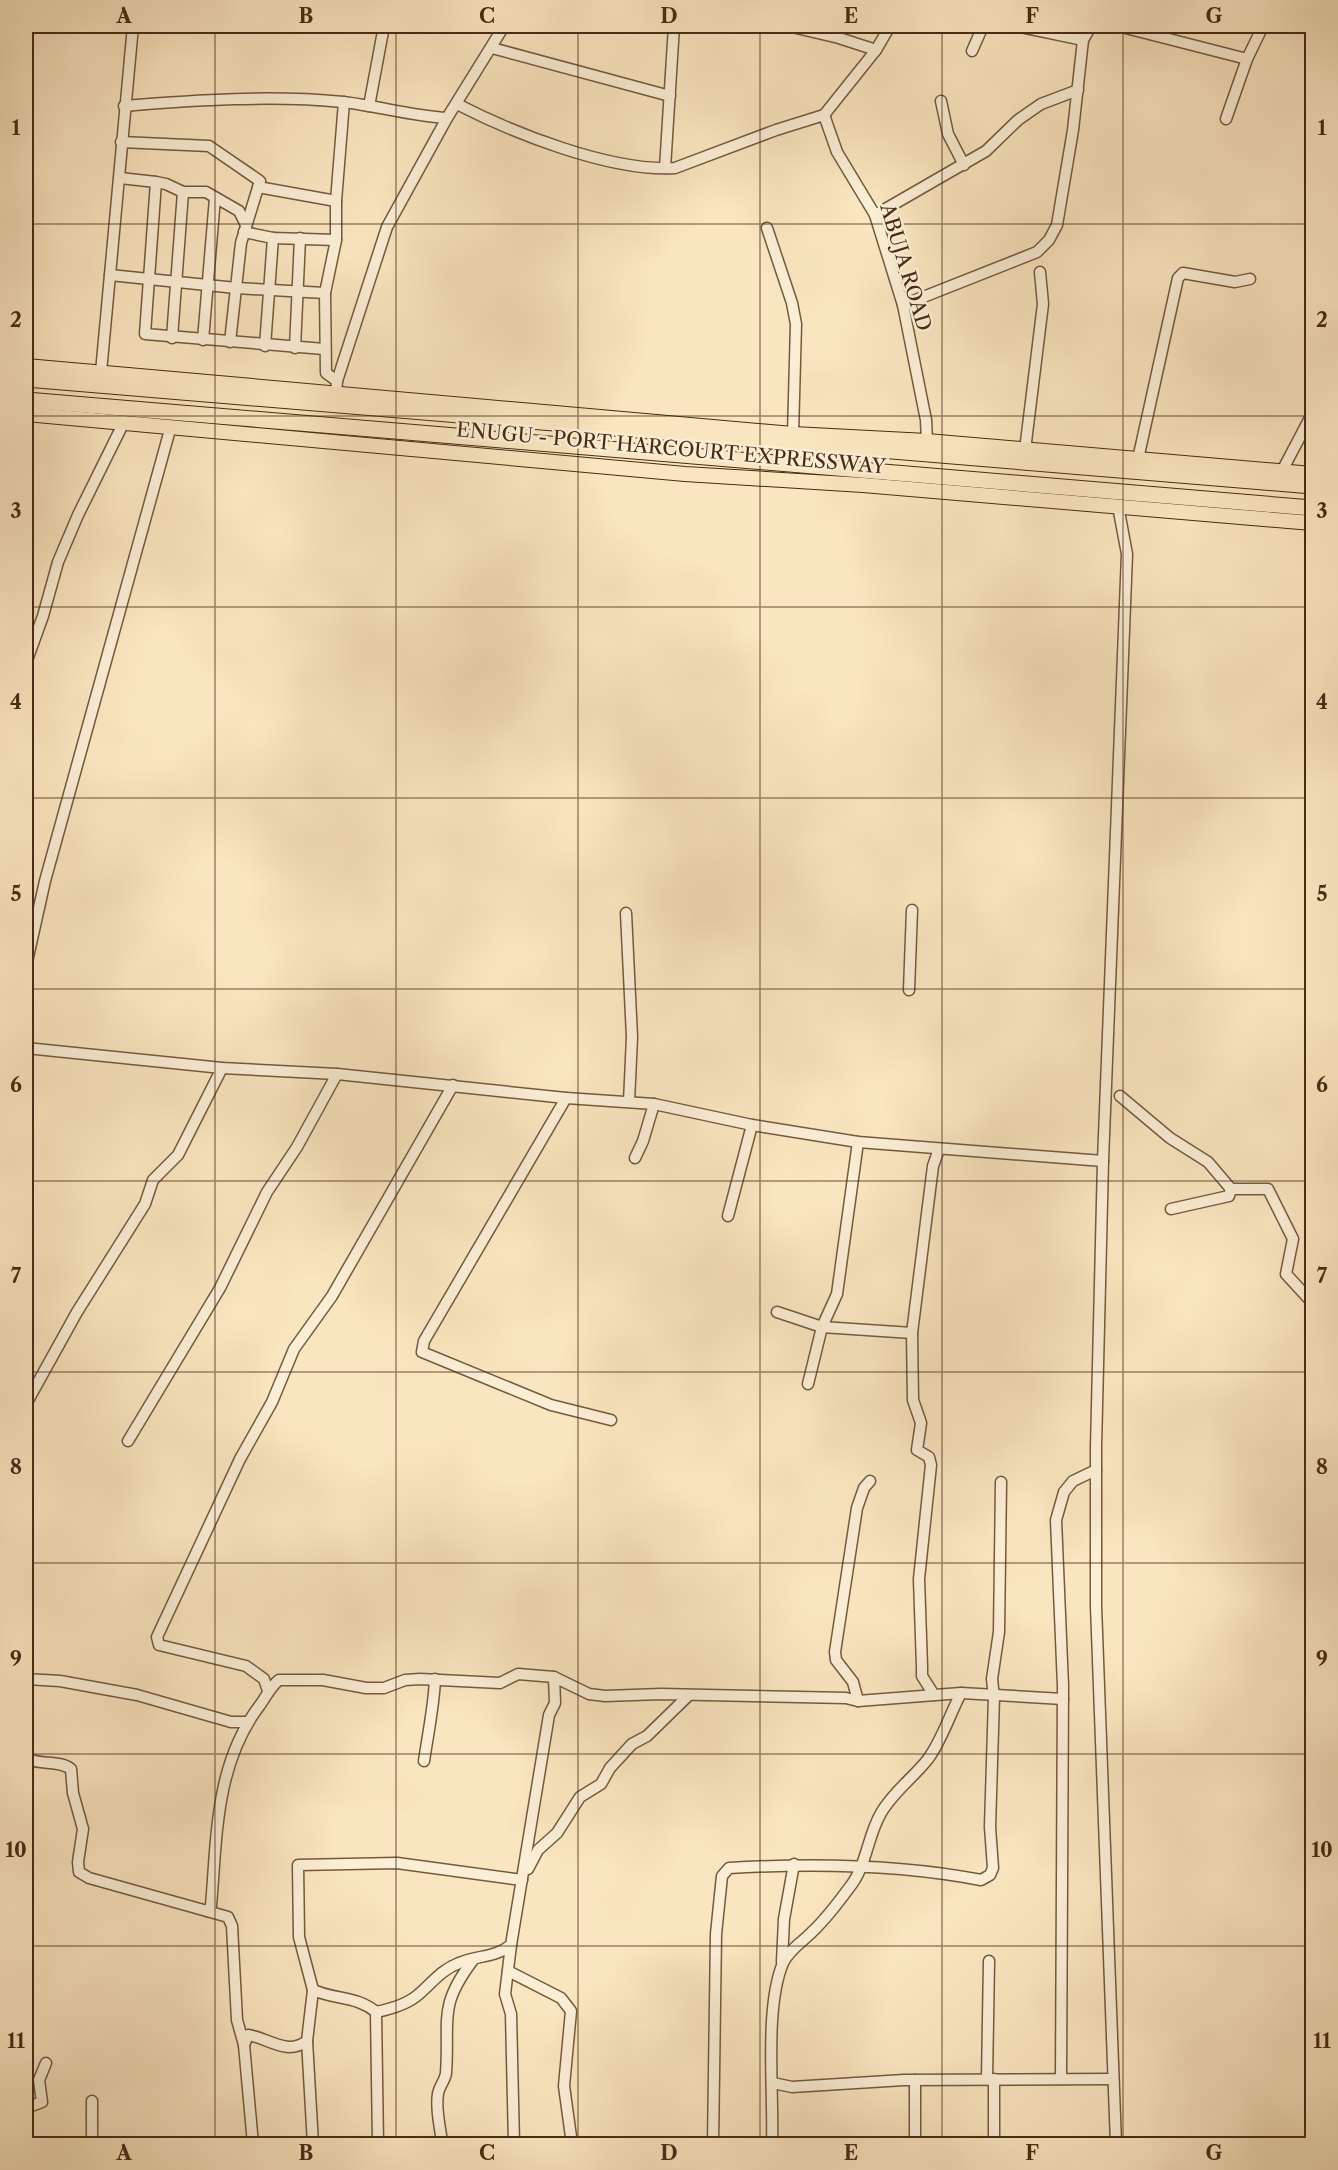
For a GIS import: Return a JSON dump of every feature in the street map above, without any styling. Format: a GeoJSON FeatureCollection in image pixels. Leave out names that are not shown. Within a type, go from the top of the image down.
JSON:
{"type":"FeatureCollection","features":[{"type":"Feature","properties":{"kind":"highway","name":"ENUGU - PORT HARCOURT EXPRESSWAY"},"geometry":{"type":"LineString","coordinates":[[26,379],[1312,486]]}},
{"type":"Feature","properties":{"kind":"highway","name":"ENUGU - PORT HARCOURT EXPRESSWAY"},"geometry":{"type":"LineString","coordinates":[[26,400],[1312,508]]}},
{"type":"Feature","properties":{"kind":"main road","name":"ENUGU - PORT HARCOURT EXPRESSWAY"},"geometry":{"type":"LineString","coordinates":[[26,366],[336,387],[793,434],[927,441],[1312,474]]}},
{"type":"Feature","properties":{"kind":"main road","name":"ENUGU - PORT HARCOURT EXPRESSWAY"},"geometry":{"type":"LineString","coordinates":[[26,414],[685,474],[863,485],[1312,522]]}},
{"type":"Feature","properties":{"kind":"street"},"geometry":{"type":"LineString","coordinates":[[101,372],[133,26]]}},
{"type":"Feature","properties":{"kind":"street"},"geometry":{"type":"LineString","coordinates":[[369,106],[384,26]]}},
{"type":"Feature","properties":{"kind":"street"},"geometry":{"type":"LineString","coordinates":[[336,387],[387,227],[447,118],[504,26]]}},
{"type":"Feature","properties":{"kind":"street"},"geometry":{"type":"LineString","coordinates":[[665,168],[674,26]]}},
{"type":"Feature","properties":{"kind":"street"},"geometry":{"type":"LineString","coordinates":[[788,26],[839,38],[876,50]]}},
{"type":"Feature","properties":{"kind":"street"},"geometry":{"type":"LineString","coordinates":[[457,104],[481,117],[562,147],[618,162],[675,168],[776,130],[824,115],[876,50],[890,26]]}},
{"type":"Feature","properties":{"kind":"street"},"geometry":{"type":"LineString","coordinates":[[972,51],[983,26]]}},
{"type":"Feature","properties":{"kind":"street"},"geometry":{"type":"LineString","coordinates":[[1016,26],[1083,40]]}},
{"type":"Feature","properties":{"kind":"street"},"geometry":{"type":"LineString","coordinates":[[903,305],[979,272],[1037,252],[1049,240],[1057,225],[1078,90],[1083,40],[1091,26]]}},
{"type":"Feature","properties":{"kind":"street"},"geometry":{"type":"LineString","coordinates":[[1118,26],[1246,59]]}},
{"type":"Feature","properties":{"kind":"street"},"geometry":{"type":"LineString","coordinates":[[1226,119],[1246,59],[1263,26]]}},
{"type":"Feature","properties":{"kind":"street"},"geometry":{"type":"LineString","coordinates":[[492,48],[670,96]]}},
{"type":"Feature","properties":{"kind":"street"},"geometry":{"type":"LineString","coordinates":[[875,215],[986,151],[1018,120],[1041,104],[1078,90]]}},
{"type":"Feature","properties":{"kind":"street"},"geometry":{"type":"LineString","coordinates":[[124,106],[192,100],[344,102],[397,113],[447,118]]}},
{"type":"Feature","properties":{"kind":"street"},"geometry":{"type":"LineString","coordinates":[[941,101],[948,134],[964,165]]}},
{"type":"Feature","properties":{"kind":"street"},"geometry":{"type":"LineString","coordinates":[[336,387],[326,373],[325,293],[336,240],[336,201],[344,102]]}},
{"type":"Feature","properties":{"kind":"street","name":"ABUJA ROAD"},"geometry":{"type":"LineString","coordinates":[[824,115],[837,152],[875,215],[903,305],[926,420],[927,441]]}},
{"type":"Feature","properties":{"kind":"street"},"geometry":{"type":"LineString","coordinates":[[121,142],[209,146],[258,180],[258,187],[245,228],[230,342]]}},
{"type":"Feature","properties":{"kind":"street"},"geometry":{"type":"LineString","coordinates":[[120,178],[166,184],[183,192],[206,192],[239,211],[245,228]]}},
{"type":"Feature","properties":{"kind":"street"},"geometry":{"type":"LineString","coordinates":[[156,182],[144,332],[147,336],[324,349]]}},
{"type":"Feature","properties":{"kind":"street"},"geometry":{"type":"LineString","coordinates":[[258,187],[336,201]]}},
{"type":"Feature","properties":{"kind":"street"},"geometry":{"type":"LineString","coordinates":[[172,338],[183,192]]}},
{"type":"Feature","properties":{"kind":"street"},"geometry":{"type":"LineString","coordinates":[[203,340],[215,198]]}},
{"type":"Feature","properties":{"kind":"street"},"geometry":{"type":"LineString","coordinates":[[245,228],[273,238],[336,240]]}},
{"type":"Feature","properties":{"kind":"street"},"geometry":{"type":"LineString","coordinates":[[767,228],[792,303],[796,324],[793,434]]}},
{"type":"Feature","properties":{"kind":"street"},"geometry":{"type":"LineString","coordinates":[[265,346],[273,238]]}},
{"type":"Feature","properties":{"kind":"street"},"geometry":{"type":"LineString","coordinates":[[295,348],[300,238]]}},
{"type":"Feature","properties":{"kind":"street"},"geometry":{"type":"LineString","coordinates":[[1025,450],[1043,304],[1040,272]]}},
{"type":"Feature","properties":{"kind":"street"},"geometry":{"type":"LineString","coordinates":[[1138,459],[1178,278],[1183,273],[1235,282],[1250,279]]}},
{"type":"Feature","properties":{"kind":"street"},"geometry":{"type":"LineString","coordinates":[[110,275],[236,288],[325,293]]}},
{"type":"Feature","properties":{"kind":"street"},"geometry":{"type":"LineString","coordinates":[[1282,471],[1312,414]]}},
{"type":"Feature","properties":{"kind":"street"},"geometry":{"type":"LineString","coordinates":[[26,663],[44,616],[58,562],[78,515],[124,422]]}},
{"type":"Feature","properties":{"kind":"street"},"geometry":{"type":"LineString","coordinates":[[26,966],[38,912],[171,426]]}},
{"type":"Feature","properties":{"kind":"street"},"geometry":{"type":"LineString","coordinates":[[1116,2145],[1096,1606],[1096,1470],[1104,1161],[1127,554],[1118,506]]}},
{"type":"Feature","properties":{"kind":"street"},"geometry":{"type":"LineString","coordinates":[[26,908],[38,912]]}},
{"type":"Feature","properties":{"kind":"street"},"geometry":{"type":"LineString","coordinates":[[909,990],[908,966],[912,909]]}},
{"type":"Feature","properties":{"kind":"street"},"geometry":{"type":"LineString","coordinates":[[626,913],[632,1036],[629,1102]]}},
{"type":"Feature","properties":{"kind":"street"},"geometry":{"type":"LineString","coordinates":[[26,1048],[222,1068],[337,1074],[566,1098],[654,1104],[752,1125],[858,1142],[1104,1161]]}},
{"type":"Feature","properties":{"kind":"street"},"geometry":{"type":"LineString","coordinates":[[26,1404],[77,1312],[145,1204],[146,1195],[153,1180],[178,1155],[222,1068]]}},
{"type":"Feature","properties":{"kind":"street"},"geometry":{"type":"LineString","coordinates":[[128,1441],[220,1288],[267,1192],[297,1147],[337,1074]]}},
{"type":"Feature","properties":{"kind":"street"},"geometry":{"type":"LineString","coordinates":[[453,1085],[344,1276],[294,1349],[272,1402],[240,1459],[157,1637],[159,1645],[246,1666],[264,1678],[322,1680],[366,1688],[384,1688],[405,1680],[435,1679],[500,1683],[518,1674],[554,1677],[590,1694],[622,1697],[661,1694],[846,1698],[858,1701],[961,1693],[1063,1699]]}},
{"type":"Feature","properties":{"kind":"street"},"geometry":{"type":"LineString","coordinates":[[1120,1096],[1170,1138],[1208,1162],[1231,1189],[1268,1189],[1293,1239],[1286,1274],[1309,1299],[1312,1299]]}},
{"type":"Feature","properties":{"kind":"street"},"geometry":{"type":"LineString","coordinates":[[566,1098],[501,1214],[478,1245],[424,1341],[422,1352],[551,1405],[611,1420]]}},
{"type":"Feature","properties":{"kind":"street"},"geometry":{"type":"LineString","coordinates":[[635,1158],[644,1141],[654,1104]]}},
{"type":"Feature","properties":{"kind":"street"},"geometry":{"type":"LineString","coordinates":[[728,1216],[752,1125]]}},
{"type":"Feature","properties":{"kind":"street"},"geometry":{"type":"LineString","coordinates":[[808,1384],[822,1327],[837,1294],[858,1142]]}},
{"type":"Feature","properties":{"kind":"street"},"geometry":{"type":"LineString","coordinates":[[934,1695],[922,1676],[919,1579],[931,1465],[929,1457],[917,1450],[921,1423],[913,1400],[912,1333],[933,1166],[939,1149]]}},
{"type":"Feature","properties":{"kind":"street"},"geometry":{"type":"LineString","coordinates":[[1171,1209],[1229,1196],[1231,1189]]}},
{"type":"Feature","properties":{"kind":"street"},"geometry":{"type":"LineString","coordinates":[[777,1312],[822,1327],[912,1333]]}},
{"type":"Feature","properties":{"kind":"street"},"geometry":{"type":"LineString","coordinates":[[1061,2079],[1063,1699],[1056,1547],[1059,1505],[1072,1481],[1096,1470]]}},
{"type":"Feature","properties":{"kind":"street"},"geometry":{"type":"LineString","coordinates":[[858,1701],[853,1682],[836,1660],[835,1652],[857,1508],[864,1488],[870,1481]]}},
{"type":"Feature","properties":{"kind":"street"},"geometry":{"type":"LineString","coordinates":[[713,2145],[716,2040],[714,1974],[722,1876],[729,1869],[794,1864],[861,1866],[926,1871],[981,1880],[990,1875],[993,1869],[990,1827],[993,1670],[999,1632],[1001,1482]]}},
{"type":"Feature","properties":{"kind":"street"},"geometry":{"type":"LineString","coordinates":[[514,2145],[511,2014],[505,1994],[549,1715],[555,1703],[554,1677]]}},
{"type":"Feature","properties":{"kind":"street"},"geometry":{"type":"LineString","coordinates":[[264,1678],[268,1691]]}},
{"type":"Feature","properties":{"kind":"street"},"geometry":{"type":"LineString","coordinates":[[26,1679],[60,1681],[137,1695],[231,1722],[246,1722]]}},
{"type":"Feature","properties":{"kind":"street"},"geometry":{"type":"LineString","coordinates":[[424,1761],[435,1679]]}},
{"type":"Feature","properties":{"kind":"street"},"geometry":{"type":"LineString","coordinates":[[207,1911],[211,1906],[222,1788],[246,1722],[268,1691],[279,1680]]}},
{"type":"Feature","properties":{"kind":"street"},"geometry":{"type":"LineString","coordinates":[[782,1965],[793,1949],[812,1932],[850,1887],[861,1866],[881,1813],[891,1798],[910,1782],[930,1756],[961,1693]]}},
{"type":"Feature","properties":{"kind":"street"},"geometry":{"type":"LineString","coordinates":[[522,1880],[538,1850],[557,1833],[580,1797],[601,1784],[610,1768],[632,1744],[647,1736],[688,1696]]}},
{"type":"Feature","properties":{"kind":"street"},"geometry":{"type":"LineString","coordinates":[[26,1747],[28,1759],[65,1765],[71,1769],[73,1793],[83,1829],[78,1862],[79,1872],[89,1878],[228,1917],[232,1926],[237,2020],[244,2045],[253,2145]]}},
{"type":"Feature","properties":{"kind":"street"},"geometry":{"type":"LineString","coordinates":[[313,2145],[307,2041],[313,1990],[299,1937],[298,1865],[397,1863],[522,1880]]}},
{"type":"Feature","properties":{"kind":"street"},"geometry":{"type":"LineString","coordinates":[[772,2145],[772,2032],[782,1965],[784,1919],[794,1864]]}},
{"type":"Feature","properties":{"kind":"street"},"geometry":{"type":"LineString","coordinates":[[376,2012],[409,2001],[441,1971],[461,1962],[498,1955],[511,1945]]}},
{"type":"Feature","properties":{"kind":"street"},"geometry":{"type":"LineString","coordinates":[[442,2145],[438,2093],[446,2072],[447,2007],[453,1989],[473,1960]]}},
{"type":"Feature","properties":{"kind":"street"},"geometry":{"type":"LineString","coordinates":[[989,1961],[994,2145]]}},
{"type":"Feature","properties":{"kind":"street"},"geometry":{"type":"LineString","coordinates":[[508,1971],[561,1998],[571,2011],[564,2086],[572,2145]]}},
{"type":"Feature","properties":{"kind":"street"},"geometry":{"type":"LineString","coordinates":[[313,1990],[332,1998],[355,1999],[376,2012]]}},
{"type":"Feature","properties":{"kind":"street"},"geometry":{"type":"LineString","coordinates":[[376,2012],[378,2145]]}},
{"type":"Feature","properties":{"kind":"street"},"geometry":{"type":"LineString","coordinates":[[244,2045],[248,2035],[286,2048],[299,2047],[307,2041]]}},
{"type":"Feature","properties":{"kind":"street"},"geometry":{"type":"LineString","coordinates":[[26,2108],[42,2102],[39,2080],[46,2063]]}},
{"type":"Feature","properties":{"kind":"street"},"geometry":{"type":"LineString","coordinates":[[773,2083],[792,2086],[915,2080],[1113,2079]]}},
{"type":"Feature","properties":{"kind":"street"},"geometry":{"type":"LineString","coordinates":[[915,2080],[915,2145]]}},
{"type":"Feature","properties":{"kind":"street"},"geometry":{"type":"LineString","coordinates":[[92,2101],[92,2145]]}},
{"type":"Feature","properties":{"kind":"street"},"geometry":{"type":"LineString","coordinates":[[1276,2145],[1312,2144]]}}]}
